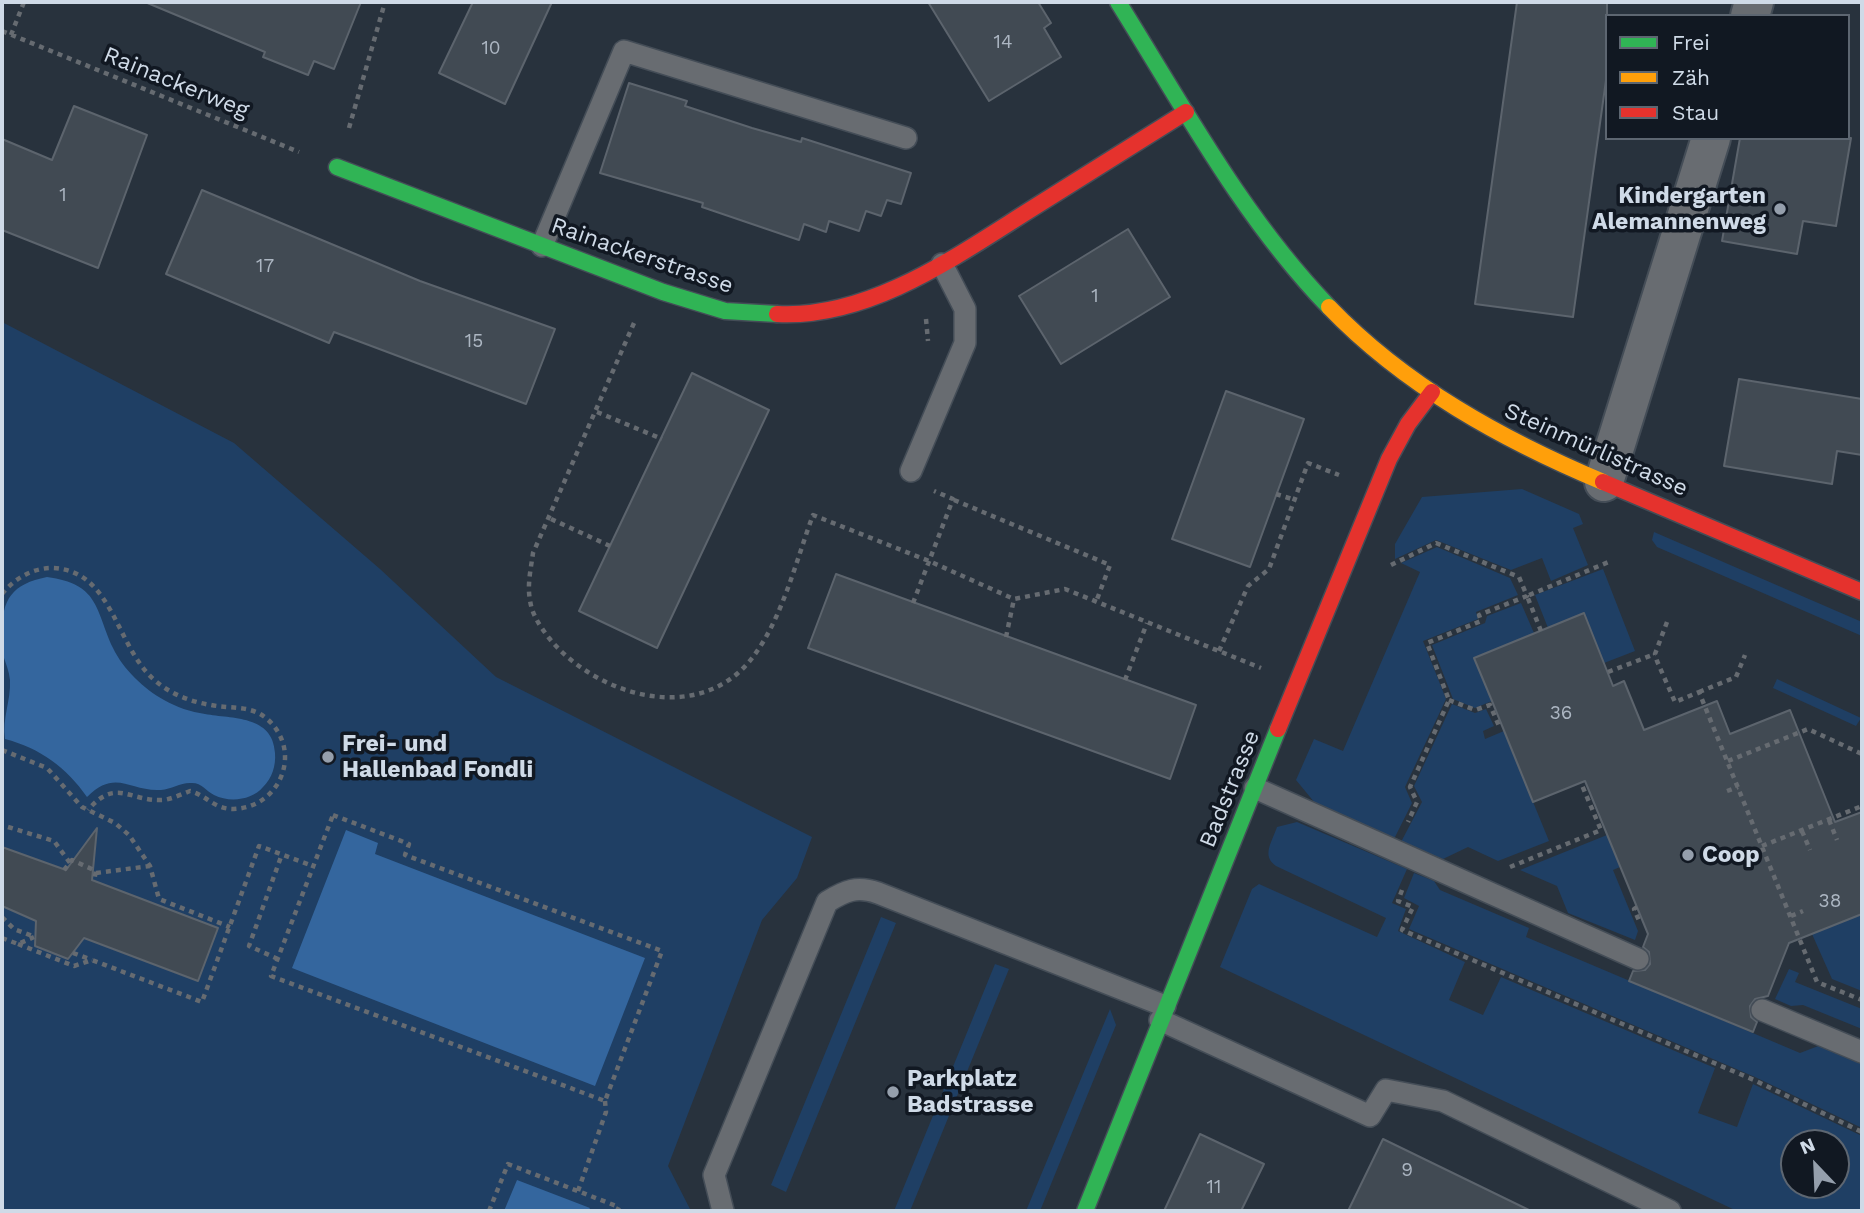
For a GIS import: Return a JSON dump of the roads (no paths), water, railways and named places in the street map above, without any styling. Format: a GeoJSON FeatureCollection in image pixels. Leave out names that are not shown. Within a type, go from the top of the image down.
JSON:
{"type":"FeatureCollection","features":[{"type":"Feature","properties":{"kind":"street","name":"Steinmürlistrasse"},"geometry":{"type":"LineString","coordinates":[[1118,2],[1247,208],[1299,276],[1358,337],[1432,392],[1500,434],[1604,482],[1862,592]]}},
{"type":"Feature","properties":{"kind":"street","name":"Rainackerstrasse"},"geometry":{"type":"LineString","coordinates":[[337,167],[649,287],[725,311],[794,315],[863,301],[942,264],[1186,112]]}},
{"type":"Feature","properties":{"kind":"street"},"geometry":{"type":"LineString","coordinates":[[1604,482],[1710,140]]}},
{"type":"Feature","properties":{"kind":"street","name":"Badstrasse"},"geometry":{"type":"LineString","coordinates":[[1085,1211],[1162,1013],[1376,488],[1408,424],[1432,392]]}},
{"type":"Feature","properties":{"kind":"lane"},"geometry":{"type":"LineString","coordinates":[[542,246],[624,51],[906,138]]}},
{"type":"Feature","properties":{"kind":"lane"},"geometry":{"type":"LineString","coordinates":[[911,471],[965,343],[965,309],[942,264]]}},
{"type":"Feature","properties":{"kind":"lane"},"geometry":{"type":"LineString","coordinates":[[1255,788],[1638,959]]}},
{"type":"Feature","properties":{"kind":"lane"},"geometry":{"type":"LineString","coordinates":[[723,1211],[714,1175],[827,902],[846,890],[862,887],[1162,1013],[1370,1116],[1386,1090],[1443,1101],[1670,1211]]}},
{"type":"Feature","properties":{"kind":"lane"},"geometry":{"type":"LineString","coordinates":[[1762,1010],[1862,1052]]}},
{"type":"Feature","properties":{"kind":"place","name":"Kindergarten Alemannenweg"},"geometry":{"type":"Point","coordinates":[1780,209]}},
{"type":"Feature","properties":{"kind":"place","name":"Frei- und Hallenbad Fondli"},"geometry":{"type":"Point","coordinates":[328,757]}},
{"type":"Feature","properties":{"kind":"place","name":"Coop"},"geometry":{"type":"Point","coordinates":[1688,855]}},
{"type":"Feature","properties":{"kind":"place","name":"Parkplatz Badstrasse"},"geometry":{"type":"Point","coordinates":[893,1092]}}]}
